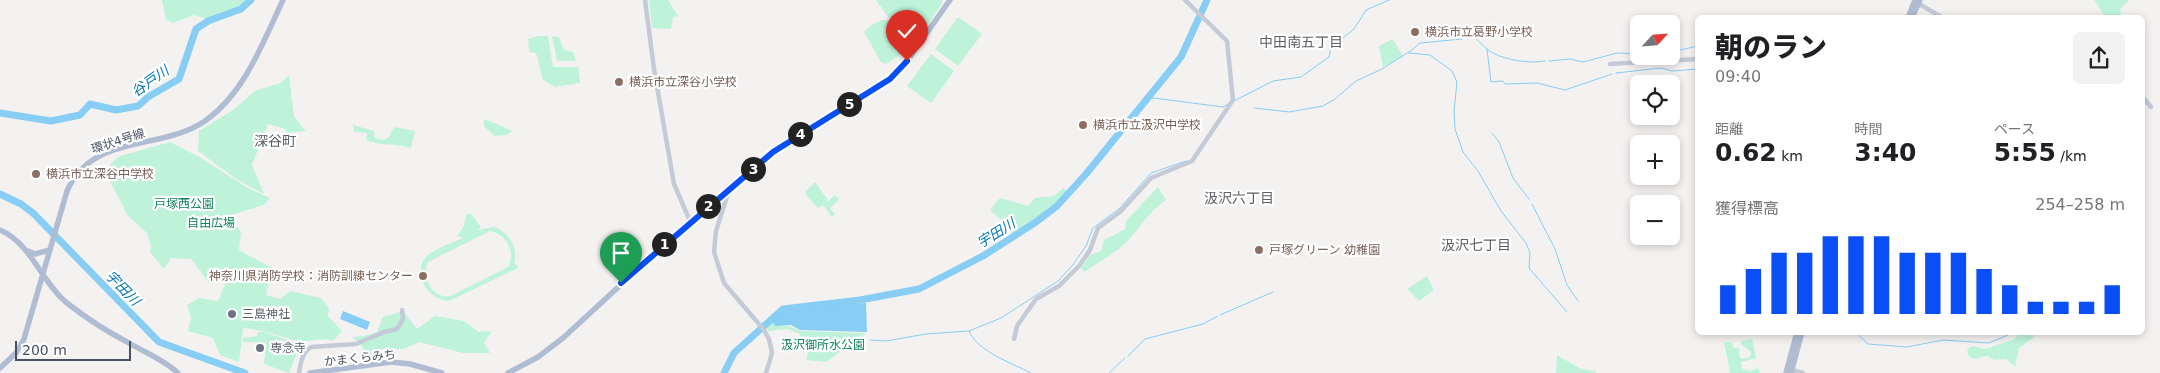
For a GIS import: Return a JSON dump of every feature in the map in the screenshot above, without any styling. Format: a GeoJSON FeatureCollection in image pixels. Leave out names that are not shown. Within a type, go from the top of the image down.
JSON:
{"type":"FeatureCollection","features":[{"type":"Feature","properties":{"kind":"main road","name":"環状4号線"},"geometry":{"type":"LineString","coordinates":[[0,368],[12,359],[21,347],[67,191],[75,176],[84,165],[107,153],[188,130],[204,122],[224,104],[241,84],[283,0]]}},
{"type":"Feature","properties":{"kind":"main road"},"geometry":{"type":"LineString","coordinates":[[508,373],[538,357],[563,338],[690,221],[773,152],[890,79],[907,61],[950,0]]}},
{"type":"Feature","properties":{"kind":"main road"},"geometry":{"type":"LineString","coordinates":[[1910,15],[1917,1]]}},
{"type":"Feature","properties":{"kind":"main road"},"geometry":{"type":"LineString","coordinates":[[1913,15],[1917,1]]}},
{"type":"Feature","properties":{"kind":"main road"},"geometry":{"type":"LineString","coordinates":[[0,230],[15,239],[26,250],[67,303],[122,339],[162,361],[178,373]]}},
{"type":"Feature","properties":{"kind":"main road"},"geometry":{"type":"LineString","coordinates":[[26,250],[35,254],[50,250]]}},
{"type":"Feature","properties":{"kind":"main road"},"geometry":{"type":"LineString","coordinates":[[1789,371],[1796,335]]}},
{"type":"Feature","properties":{"kind":"main road"},"geometry":{"type":"LineString","coordinates":[[1789,371],[1801,335]]}},
{"type":"Feature","properties":{"kind":"main road","name":"かまくらみち"},"geometry":{"type":"LineString","coordinates":[[310,373],[391,362],[410,364],[442,373]]}},
{"type":"Feature","properties":{"kind":"street"},"geometry":{"type":"LineString","coordinates":[[646,0],[654,69],[674,184],[690,221]]}},
{"type":"Feature","properties":{"kind":"street"},"geometry":{"type":"LineString","coordinates":[[1014,339],[1017,326],[1036,299],[1059,286],[1079,266],[1090,250],[1098,228],[1120,212],[1150,178],[1192,161],[1232,100],[1227,41],[1185,0]]}},
{"type":"Feature","properties":{"kind":"street"},"geometry":{"type":"LineString","coordinates":[[1917,1],[1938,15]]}},
{"type":"Feature","properties":{"kind":"street"},"geometry":{"type":"LineString","coordinates":[[1610,64],[1695,59]]}},
{"type":"Feature","properties":{"kind":"street"},"geometry":{"type":"LineString","coordinates":[[2145,100],[2151,107]]}},
{"type":"Feature","properties":{"kind":"street"},"geometry":{"type":"LineString","coordinates":[[729,190],[716,231],[714,252],[724,283],[764,330],[769,339],[772,353],[766,373]]}},
{"type":"Feature","properties":{"kind":"street"},"geometry":{"type":"LineString","coordinates":[[298,373],[301,359],[305,351],[311,347],[356,344],[384,332],[397,329],[403,319],[402,310]]}},
{"type":"Feature","properties":{"kind":"street"},"geometry":{"type":"LineString","coordinates":[[1789,371],[1803,373]]}},
{"type":"Feature","properties":{"kind":"green space"},"geometry":{"type":"Polygon","coordinates":[[[162,0],[249,0],[240,8],[207,19],[194,15],[173,23],[166,20],[162,0]]]}},
{"type":"Feature","properties":{"kind":"green space"},"geometry":{"type":"Polygon","coordinates":[[[649,0],[668,0],[678,16],[673,17],[671,29],[652,28],[649,0]]]}},
{"type":"Feature","properties":{"kind":"green space"},"geometry":{"type":"Polygon","coordinates":[[[876,0],[942,0],[942,3],[925,29],[911,38],[897,20],[888,17],[876,0]]]}},
{"type":"Feature","properties":{"kind":"green space"},"geometry":{"type":"Polygon","coordinates":[[[2094,0],[2129,0],[2120,9],[2121,15],[2104,15],[2094,0]]]}},
{"type":"Feature","properties":{"kind":"green space"},"geometry":{"type":"Polygon","coordinates":[[[958,17],[982,34],[958,66],[935,49],[958,17]]]}},
{"type":"Feature","properties":{"kind":"green space"},"geometry":{"type":"Polygon","coordinates":[[[882,20],[897,21],[912,41],[912,47],[886,64],[881,62],[864,32],[870,26],[882,20]]]}},
{"type":"Feature","properties":{"kind":"green space"},"geometry":{"type":"Polygon","coordinates":[[[548,36],[553,67],[578,67],[580,83],[555,87],[543,80],[536,53],[529,52],[528,39],[548,36]]]}},
{"type":"Feature","properties":{"kind":"green space"},"geometry":{"type":"Polygon","coordinates":[[[552,36],[559,37],[564,50],[573,52],[576,61],[557,61],[552,36]]]}},
{"type":"Feature","properties":{"kind":"green space"},"geometry":{"type":"Polygon","coordinates":[[[1393,39],[1403,56],[1383,67],[1379,46],[1393,39]]]}},
{"type":"Feature","properties":{"kind":"green space"},"geometry":{"type":"Polygon","coordinates":[[[931,54],[954,71],[931,103],[907,86],[931,54]]]}},
{"type":"Feature","properties":{"kind":"green space"},"geometry":{"type":"Polygon","coordinates":[[[289,75],[294,117],[306,131],[287,133],[285,129],[268,124],[252,165],[264,194],[236,179],[198,151],[199,131],[233,110],[255,91],[280,83],[289,75]]]}},
{"type":"Feature","properties":{"kind":"green space"},"geometry":{"type":"Polygon","coordinates":[[[484,119],[513,131],[506,135],[494,136],[484,126],[484,119]]]}},
{"type":"Feature","properties":{"kind":"green space"},"geometry":{"type":"Polygon","coordinates":[[[353,125],[374,131],[375,138],[384,140],[389,137],[394,127],[415,131],[411,148],[371,142],[366,140],[367,133],[354,132],[353,125]]]}},
{"type":"Feature","properties":{"kind":"green space"},"geometry":{"type":"Polygon","coordinates":[[[170,142],[201,158],[248,188],[270,198],[264,205],[234,214],[232,220],[241,232],[239,250],[272,268],[266,295],[281,299],[290,291],[321,298],[329,308],[328,316],[342,331],[333,341],[297,341],[243,328],[239,362],[220,355],[213,338],[188,331],[191,318],[187,305],[199,298],[218,301],[227,279],[222,273],[215,275],[209,283],[191,259],[171,258],[164,269],[150,252],[151,246],[147,233],[128,216],[111,183],[109,172],[111,163],[120,156],[170,142]]]}},
{"type":"Feature","properties":{"kind":"green space"},"geometry":{"type":"Polygon","coordinates":[[[815,182],[828,200],[825,204],[835,195],[839,199],[830,208],[835,214],[832,217],[823,205],[818,208],[806,195],[806,191],[815,182]]]}},
{"type":"Feature","properties":{"kind":"green space"},"geometry":{"type":"Polygon","coordinates":[[[1158,187],[1166,200],[1152,211],[1120,248],[1084,272],[1081,268],[1090,255],[1101,251],[1104,240],[1125,229],[1126,221],[1158,187]]]}},
{"type":"Feature","properties":{"kind":"green space"},"geometry":{"type":"Polygon","coordinates":[[[1063,188],[1068,191],[1061,201],[1012,235],[1008,226],[990,210],[1000,198],[1028,206],[1035,198],[1054,196],[1063,188]]]}},
{"type":"Feature","properties":{"kind":"green space"},"geometry":{"type":"Polygon","coordinates":[[[467,214],[471,214],[481,227],[478,230],[494,227],[500,229],[512,242],[515,253],[514,265],[516,264],[518,268],[449,301],[442,300],[435,297],[425,286],[422,280],[422,265],[425,258],[432,252],[463,238],[457,236],[463,228],[467,214]],[[490,231],[428,262],[426,268],[427,280],[433,291],[444,296],[450,296],[508,267],[511,255],[508,244],[496,233],[490,231]]]}},
{"type":"Feature","properties":{"kind":"green space"},"geometry":{"type":"Polygon","coordinates":[[[1427,276],[1434,290],[1419,301],[1407,289],[1427,276]]]}},
{"type":"Feature","properties":{"kind":"green space"},"geometry":{"type":"Polygon","coordinates":[[[403,311],[417,329],[435,316],[464,321],[479,332],[492,331],[484,343],[490,353],[463,353],[419,342],[403,349],[376,349],[374,356],[365,356],[362,346],[352,337],[377,332],[383,317],[403,311]]]}},
{"type":"Feature","properties":{"kind":"green space","name":"汲沢御所水公園"},"geometry":{"type":"Polygon","coordinates":[[[771,322],[775,326],[790,326],[800,331],[866,333],[826,362],[807,360],[809,339],[800,339],[800,334],[788,329],[768,331],[766,326],[771,322]]]}},
{"type":"Feature","properties":{"kind":"green space"},"geometry":{"type":"Polygon","coordinates":[[[257,332],[265,332],[300,345],[289,373],[264,364],[266,343],[243,342],[243,338],[257,336],[257,332]]]}},
{"type":"Feature","properties":{"kind":"green space"},"geometry":{"type":"Polygon","coordinates":[[[2019,335],[2034,335],[2032,339],[2019,348],[2015,367],[2006,359],[1994,360],[1988,356],[1973,359],[1969,357],[1967,349],[1972,346],[1985,349],[2013,340],[2019,335]]]}},
{"type":"Feature","properties":{"kind":"green space"},"geometry":{"type":"Polygon","coordinates":[[[1752,339],[1756,358],[1741,362],[1742,369],[1750,371],[1758,368],[1760,373],[1730,373],[1724,342],[1731,342],[1734,348],[1739,348],[1739,356],[1742,359],[1750,357],[1751,352],[1741,344],[1741,341],[1752,339]]]}},
{"type":"Feature","properties":{"kind":"green space"},"geometry":{"type":"Polygon","coordinates":[[[1557,355],[1581,369],[1596,371],[1595,373],[1556,373],[1557,355]]]}},
{"type":"Feature","properties":{"kind":"water"},"geometry":{"type":"Polygon","coordinates":[[[866,303],[867,332],[800,330],[791,325],[775,326],[771,321],[784,312],[794,309],[866,303]]]}},
{"type":"Feature","properties":{"kind":"water"},"geometry":{"type":"Polygon","coordinates":[[[343,311],[370,322],[367,330],[340,319],[343,311]]]}},
{"type":"Feature","properties":{"kind":"waterway","name":"谷戸川"},"geometry":{"type":"LineString","coordinates":[[0,113],[51,121],[80,115],[90,104],[116,110],[138,106],[148,97],[179,79],[196,29],[208,21],[241,9],[251,0]]}},
{"type":"Feature","properties":{"kind":"waterway","name":"宇田川"},"geometry":{"type":"LineString","coordinates":[[724,373],[734,353],[783,309],[860,300],[919,289],[983,256],[1036,222],[1057,206],[1086,174],[1181,57],[1207,0]]}},
{"type":"Feature","properties":{"kind":"waterway"},"geometry":{"type":"LineString","coordinates":[[1343,38],[1354,29],[1366,10],[1389,0]]}},
{"type":"Feature","properties":{"kind":"waterway"},"geometry":{"type":"LineString","coordinates":[[1254,108],[1289,112],[1323,106],[1335,99],[1356,81],[1382,69],[1420,43],[1462,39],[1466,35],[1471,34],[1487,49],[1498,55],[1525,62],[1545,61]]}},
{"type":"Feature","properties":{"kind":"waterway"},"geometry":{"type":"LineString","coordinates":[[1234,101],[1273,81],[1301,77],[1329,57],[1331,47]]}},
{"type":"Feature","properties":{"kind":"waterway"},"geometry":{"type":"LineString","coordinates":[[1680,50],[1695,47]]}},
{"type":"Feature","properties":{"kind":"waterway"},"geometry":{"type":"LineString","coordinates":[[1487,49],[1491,82],[1503,81],[1505,84],[1537,83],[1565,90],[1612,74]]}},
{"type":"Feature","properties":{"kind":"waterway"},"geometry":{"type":"LineString","coordinates":[[1409,53],[1430,55],[1452,71],[1457,82],[1454,111],[1455,129],[1463,152],[1478,171],[1501,211],[1526,243],[1530,253],[1529,268],[1567,312]]}},
{"type":"Feature","properties":{"kind":"waterway"},"geometry":{"type":"LineString","coordinates":[[1549,61],[1570,59],[1583,62],[1617,53],[1630,54]]}},
{"type":"Feature","properties":{"kind":"waterway"},"geometry":{"type":"LineString","coordinates":[[1616,73],[1661,68],[1672,71],[1695,69]]}},
{"type":"Feature","properties":{"kind":"waterway"},"geometry":{"type":"LineString","coordinates":[[1146,97],[1223,107],[1228,104]]}},
{"type":"Feature","properties":{"kind":"waterway"},"geometry":{"type":"LineString","coordinates":[[1492,133],[1499,142],[1513,178],[1529,199]]}},
{"type":"Feature","properties":{"kind":"waterway"},"geometry":{"type":"LineString","coordinates":[[969,331],[1001,318],[1058,281],[1072,266],[1086,246],[1093,228],[1119,209],[1151,173],[1186,161]]}},
{"type":"Feature","properties":{"kind":"waterway","name":"宇田川"},"geometry":{"type":"LineString","coordinates":[[0,194],[21,204],[33,213],[159,342],[245,373]]}},
{"type":"Feature","properties":{"kind":"waterway"},"geometry":{"type":"LineString","coordinates":[[1532,204],[1555,249],[1567,285],[1578,301]]}},
{"type":"Feature","properties":{"kind":"waterway"},"geometry":{"type":"LineString","coordinates":[[1220,315],[1273,292]]}},
{"type":"Feature","properties":{"kind":"waterway"},"geometry":{"type":"LineString","coordinates":[[1128,356],[1145,339],[1203,324],[1218,316]]}},
{"type":"Feature","properties":{"kind":"waterway"},"geometry":{"type":"LineString","coordinates":[[870,340],[886,341],[926,334],[969,331],[973,338],[988,351],[1031,373]]}},
{"type":"Feature","properties":{"kind":"waterway"},"geometry":{"type":"LineString","coordinates":[[1858,335],[1868,344],[1907,347],[1943,340],[1989,343],[2008,335]]}},
{"type":"Feature","properties":{"kind":"waterway"},"geometry":{"type":"LineString","coordinates":[[1109,373],[1125,358]]}},
{"type":"Feature","properties":{"kind":"place","name":"横浜市立葛野小学校"},"geometry":{"type":"Point","coordinates":[1415,32]}},
{"type":"Feature","properties":{"kind":"place","name":"横浜市立深谷小学校"},"geometry":{"type":"Point","coordinates":[619,82]}},
{"type":"Feature","properties":{"kind":"place","name":"横浜市立汲沢中学校"},"geometry":{"type":"Point","coordinates":[1083,125]}},
{"type":"Feature","properties":{"kind":"place","name":"横浜市立深谷中学校"},"geometry":{"type":"Point","coordinates":[36,174]}},
{"type":"Feature","properties":{"kind":"place","name":"戸塚グリーン 幼稚園"},"geometry":{"type":"Point","coordinates":[1259,250]}},
{"type":"Feature","properties":{"kind":"place","name":"神奈川県消防学校：消防訓練センター"},"geometry":{"type":"Point","coordinates":[423,276]}},
{"type":"Feature","properties":{"kind":"place","name":"三島神社"},"geometry":{"type":"Point","coordinates":[232,314]}},
{"type":"Feature","properties":{"kind":"place","name":"専念寺"},"geometry":{"type":"Point","coordinates":[260,348]}},
{"type":"Feature","properties":{"kind":"district","name":"中田南五丁目"},"geometry":{"type":"Point","coordinates":[1301,42]}},
{"type":"Feature","properties":{"kind":"district","name":"深谷町"},"geometry":{"type":"Point","coordinates":[275,141]}},
{"type":"Feature","properties":{"kind":"district","name":"汲沢六丁目"},"geometry":{"type":"Point","coordinates":[1239,198]}},
{"type":"Feature","properties":{"kind":"district","name":"汲沢七丁目"},"geometry":{"type":"Point","coordinates":[1476,245]}},
{"type":"Feature","properties":{"kind":"route"},"geometry":{"type":"LineString","coordinates":[[621,283],[690,221],[773,152],[890,79],[907,61]]}},
{"type":"Feature","properties":{"kind":"park label","name":"戸塚西公園"},"geometry":{"type":"Point","coordinates":[184,204]}},
{"type":"Feature","properties":{"kind":"park label","name":"自由広場"},"geometry":{"type":"Point","coordinates":[211,223]}}]}
